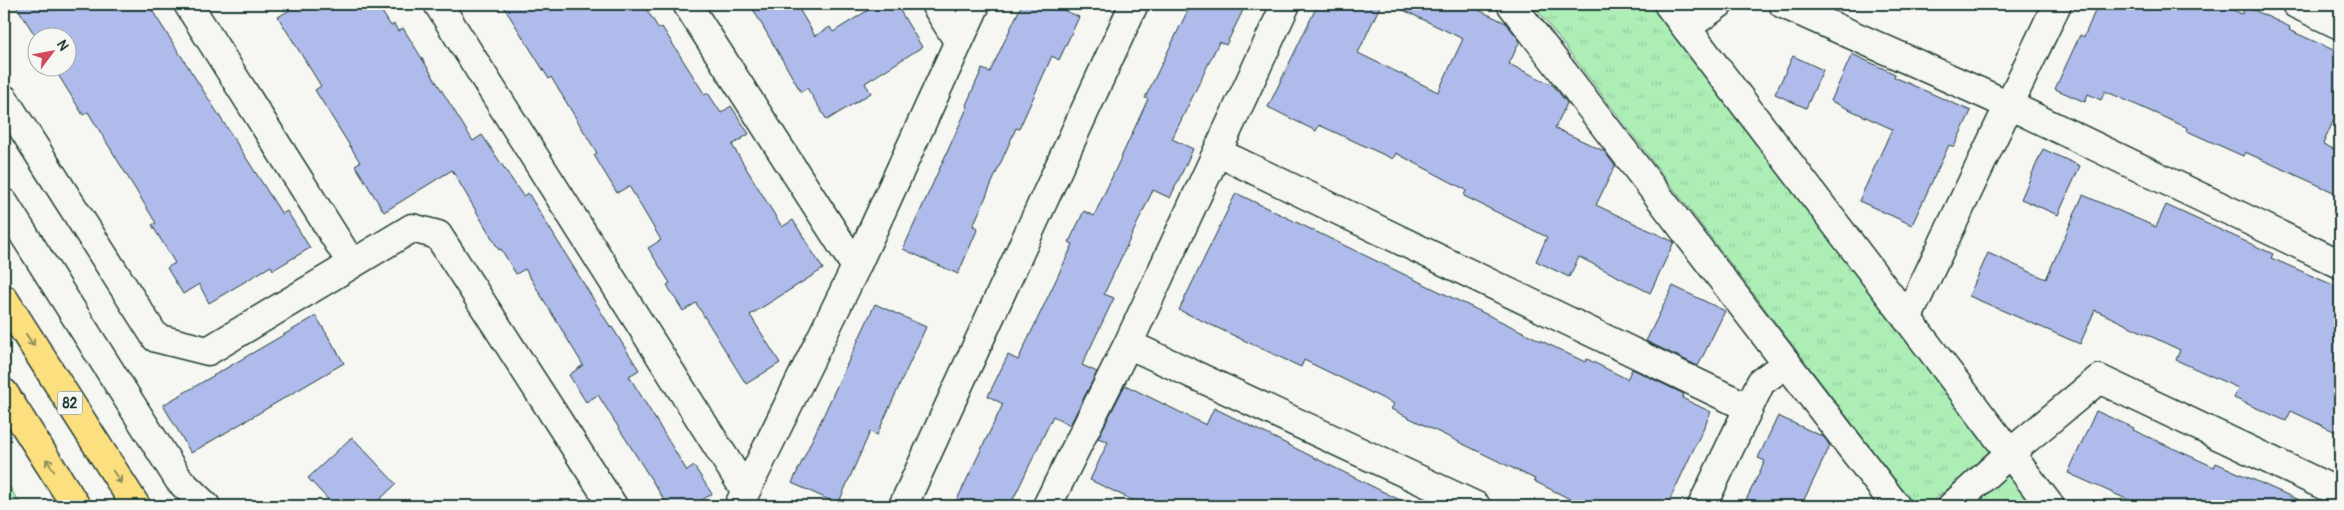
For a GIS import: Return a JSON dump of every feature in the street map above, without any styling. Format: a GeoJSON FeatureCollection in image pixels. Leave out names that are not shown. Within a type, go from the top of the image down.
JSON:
{"type":"FeatureCollection","features":[{"type":"Feature","properties":{"kind":"main road","name":"82"},"geometry":{"type":"LineString","coordinates":[[4,299],[136,506]]}},
{"type":"Feature","properties":{"kind":"main road"},"geometry":{"type":"LineString","coordinates":[[4,393],[76,506]]}},
{"type":"Feature","properties":{"kind":"street"},"geometry":{"type":"LineString","coordinates":[[188,4],[352,264]]}},
{"type":"Feature","properties":{"kind":"street"},"geometry":{"type":"LineString","coordinates":[[438,4],[741,498]]}},
{"type":"Feature","properties":{"kind":"street"},"geometry":{"type":"LineString","coordinates":[[687,4],[856,267]]}},
{"type":"Feature","properties":{"kind":"street"},"geometry":{"type":"LineString","coordinates":[[935,4],[958,41]]}},
{"type":"Feature","properties":{"kind":"street"},"geometry":{"type":"LineString","coordinates":[[741,498],[856,267],[976,4]]}},
{"type":"Feature","properties":{"kind":"street"},"geometry":{"type":"LineString","coordinates":[[904,506],[1134,4]]}},
{"type":"Feature","properties":{"kind":"street"},"geometry":{"type":"LineString","coordinates":[[1047,506],[1128,344],[1286,4]]}},
{"type":"Feature","properties":{"kind":"street"},"geometry":{"type":"LineString","coordinates":[[1511,4],[1896,506]]}},
{"type":"Feature","properties":{"kind":"street"},"geometry":{"type":"LineString","coordinates":[[1668,4],[2050,506]]}},
{"type":"Feature","properties":{"kind":"street"},"geometry":{"type":"LineString","coordinates":[[1686,28],[1719,4]]}},
{"type":"Feature","properties":{"kind":"street"},"geometry":{"type":"LineString","coordinates":[[1783,4],[2009,105],[2340,264]]}},
{"type":"Feature","properties":{"kind":"street"},"geometry":{"type":"LineString","coordinates":[[1907,319],[2057,4]]}},
{"type":"Feature","properties":{"kind":"street"},"geometry":{"type":"LineString","coordinates":[[2296,4],[2340,25]]}},
{"type":"Feature","properties":{"kind":"street"},"geometry":{"type":"LineString","coordinates":[[4,99],[156,338],[208,351],[412,228],[438,235],[612,506]]}},
{"type":"Feature","properties":{"kind":"street"},"geometry":{"type":"LineString","coordinates":[[1217,152],[1749,408]]}},
{"type":"Feature","properties":{"kind":"street"},"geometry":{"type":"LineString","coordinates":[[4,203],[178,480],[206,506]]}},
{"type":"Feature","properties":{"kind":"street"},"geometry":{"type":"LineString","coordinates":[[1128,344],[1476,506]]}},
{"type":"Feature","properties":{"kind":"street"},"geometry":{"type":"LineString","coordinates":[[1702,506],[1761,382],[1787,363]]}},
{"type":"Feature","properties":{"kind":"street"},"geometry":{"type":"LineString","coordinates":[[1952,506],[2010,453],[2099,379],[2340,493]]}},
{"type":"Feature","properties":{"kind":"green space"},"geometry":{"type":"Polygon","coordinates":[[[1533,4],[1650,4],[1996,451],[1926,506],[1915,506],[1533,4]]]}},
{"type":"Feature","properties":{"kind":"green space"},"geometry":{"type":"Polygon","coordinates":[[[2008,472],[2034,506],[1969,506],[2008,472]]]}},
{"type":"Feature","properties":{"kind":"green space"},"geometry":{"type":"Polygon","coordinates":[[[4,477],[21,506],[4,506],[4,477]]]}},
{"type":"Feature","properties":{"kind":"building"},"geometry":{"type":"Polygon","coordinates":[[[15,4],[148,4],[282,214],[287,211],[310,248],[273,270],[271,266],[209,303],[199,284],[183,294],[167,268],[175,263],[152,225],[156,223],[88,112],[83,115],[60,78],[78,78],[78,28],[30,28],[15,4]]]}},
{"type":"Feature","properties":{"kind":"building"},"geometry":{"type":"Polygon","coordinates":[[[300,4],[377,4],[391,26],[394,24],[398,31],[403,28],[473,141],[482,135],[523,196],[528,193],[639,370],[629,376],[687,471],[694,466],[712,494],[692,506],[668,506],[598,395],[586,402],[569,375],[583,365],[525,269],[516,274],[501,249],[499,250],[452,170],[384,212],[355,165],[360,162],[315,90],[321,86],[278,17],[300,4]]]}},
{"type":"Feature","properties":{"kind":"building"},"geometry":{"type":"Polygon","coordinates":[[[502,4],[643,4],[659,29],[662,27],[705,95],[708,93],[721,113],[731,106],[749,134],[732,145],[782,227],[793,220],[823,269],[750,315],[780,363],[746,384],[696,303],[683,311],[667,285],[670,283],[648,248],[661,240],[629,186],[617,193],[594,155],[597,153],[551,77],[549,79],[502,4]]]}},
{"type":"Feature","properties":{"kind":"building"},"geometry":{"type":"Polygon","coordinates":[[[750,4],[796,4],[815,36],[830,27],[833,32],[878,4],[896,4],[922,47],[865,83],[871,93],[827,120],[807,88],[801,92],[750,4]]]}},
{"type":"Feature","properties":{"kind":"building"},"geometry":{"type":"Polygon","coordinates":[[[1022,4],[1051,4],[1079,17],[1059,60],[1052,56],[1019,129],[1016,128],[973,226],[978,228],[958,274],[903,249],[968,106],[966,105],[982,69],[990,72],[1022,4]]]}},
{"type":"Feature","properties":{"kind":"building"},"geometry":{"type":"Polygon","coordinates":[[[1191,4],[1246,4],[1226,45],[1219,42],[1172,139],[1193,149],[1170,198],[1153,190],[1104,294],[1114,298],[1082,365],[1097,372],[1070,425],[1053,416],[1010,506],[954,506],[1003,404],[988,396],[1008,355],[1018,360],[1073,244],[1069,242],[1084,211],[1094,216],[1148,99],[1145,98],[1191,4]]]}},
{"type":"Feature","properties":{"kind":"building"},"geometry":{"type":"Polygon","coordinates":[[[1318,4],[1381,4],[1358,53],[1438,92],[1463,39],[1391,4],[1466,4],[1506,23],[1520,41],[1509,64],[1553,85],[1567,103],[1555,128],[1604,151],[1615,166],[1596,205],[1674,242],[1650,293],[1579,257],[1569,277],[1536,261],[1547,237],[1464,196],[1466,190],[1396,153],[1393,159],[1319,125],[1316,131],[1268,107],[1318,4]]]}},
{"type":"Feature","properties":{"kind":"building"},"geometry":{"type":"Polygon","coordinates":[[[2098,4],[2219,4],[2242,14],[2245,6],[2290,27],[2289,30],[2340,53],[2340,106],[2323,144],[2340,152],[2340,195],[2245,152],[2243,156],[2187,131],[2188,128],[2105,91],[2101,100],[2088,94],[2085,102],[2055,89],[2080,35],[2084,37],[2098,4]]]}},
{"type":"Feature","properties":{"kind":"building"},"geometry":{"type":"Polygon","coordinates":[[[1852,54],[1895,74],[1894,77],[1971,111],[1954,147],[1949,145],[1912,225],[1859,201],[1892,129],[1831,101],[1852,54]]]}},
{"type":"Feature","properties":{"kind":"building"},"geometry":{"type":"Polygon","coordinates":[[[1793,56],[1823,70],[1806,108],[1775,94],[1793,56]]]}},
{"type":"Feature","properties":{"kind":"building"},"geometry":{"type":"Polygon","coordinates":[[[2043,149],[2080,166],[2058,215],[2021,199],[2043,149]]]}},
{"type":"Feature","properties":{"kind":"building"},"geometry":{"type":"Polygon","coordinates":[[[1236,193],[1585,362],[1587,359],[1627,379],[1632,369],[1684,394],[1682,398],[1711,412],[1667,506],[1584,506],[1534,481],[1535,479],[1391,409],[1394,404],[1304,360],[1301,367],[1179,310],[1236,193]]]}},
{"type":"Feature","properties":{"kind":"building"},"geometry":{"type":"Polygon","coordinates":[[[2083,195],[2156,227],[2166,205],[2273,254],[2271,258],[2340,288],[2340,434],[2291,411],[2286,421],[2234,398],[2238,388],[2176,360],[2180,350],[2095,310],[2080,344],[1969,296],[1988,253],[2046,279],[2083,195]]]}},
{"type":"Feature","properties":{"kind":"building"},"geometry":{"type":"Polygon","coordinates":[[[1673,286],[1725,311],[1698,366],[1646,341],[1673,286]]]}},
{"type":"Feature","properties":{"kind":"building"},"geometry":{"type":"Polygon","coordinates":[[[875,304],[926,327],[877,435],[870,432],[838,504],[792,483],[875,304]]]}},
{"type":"Feature","properties":{"kind":"building"},"geometry":{"type":"Polygon","coordinates":[[[316,316],[344,363],[191,453],[163,405],[316,316]]]}},
{"type":"Feature","properties":{"kind":"building"},"geometry":{"type":"Polygon","coordinates":[[[1125,385],[1206,425],[1214,408],[1412,506],[1145,506],[1090,480],[1108,442],[1098,438],[1125,385]]]}},
{"type":"Feature","properties":{"kind":"building"},"geometry":{"type":"Polygon","coordinates":[[[2096,411],[2214,467],[2216,463],[2312,506],[2142,506],[2068,473],[2096,411]]]}},
{"type":"Feature","properties":{"kind":"building"},"geometry":{"type":"Polygon","coordinates":[[[1778,416],[1824,437],[1830,446],[1801,506],[1743,506],[1765,461],[1758,458],[1778,416]]]}},
{"type":"Feature","properties":{"kind":"building"},"geometry":{"type":"Polygon","coordinates":[[[352,437],[396,484],[373,506],[334,506],[308,478],[352,437]]]}}]}
